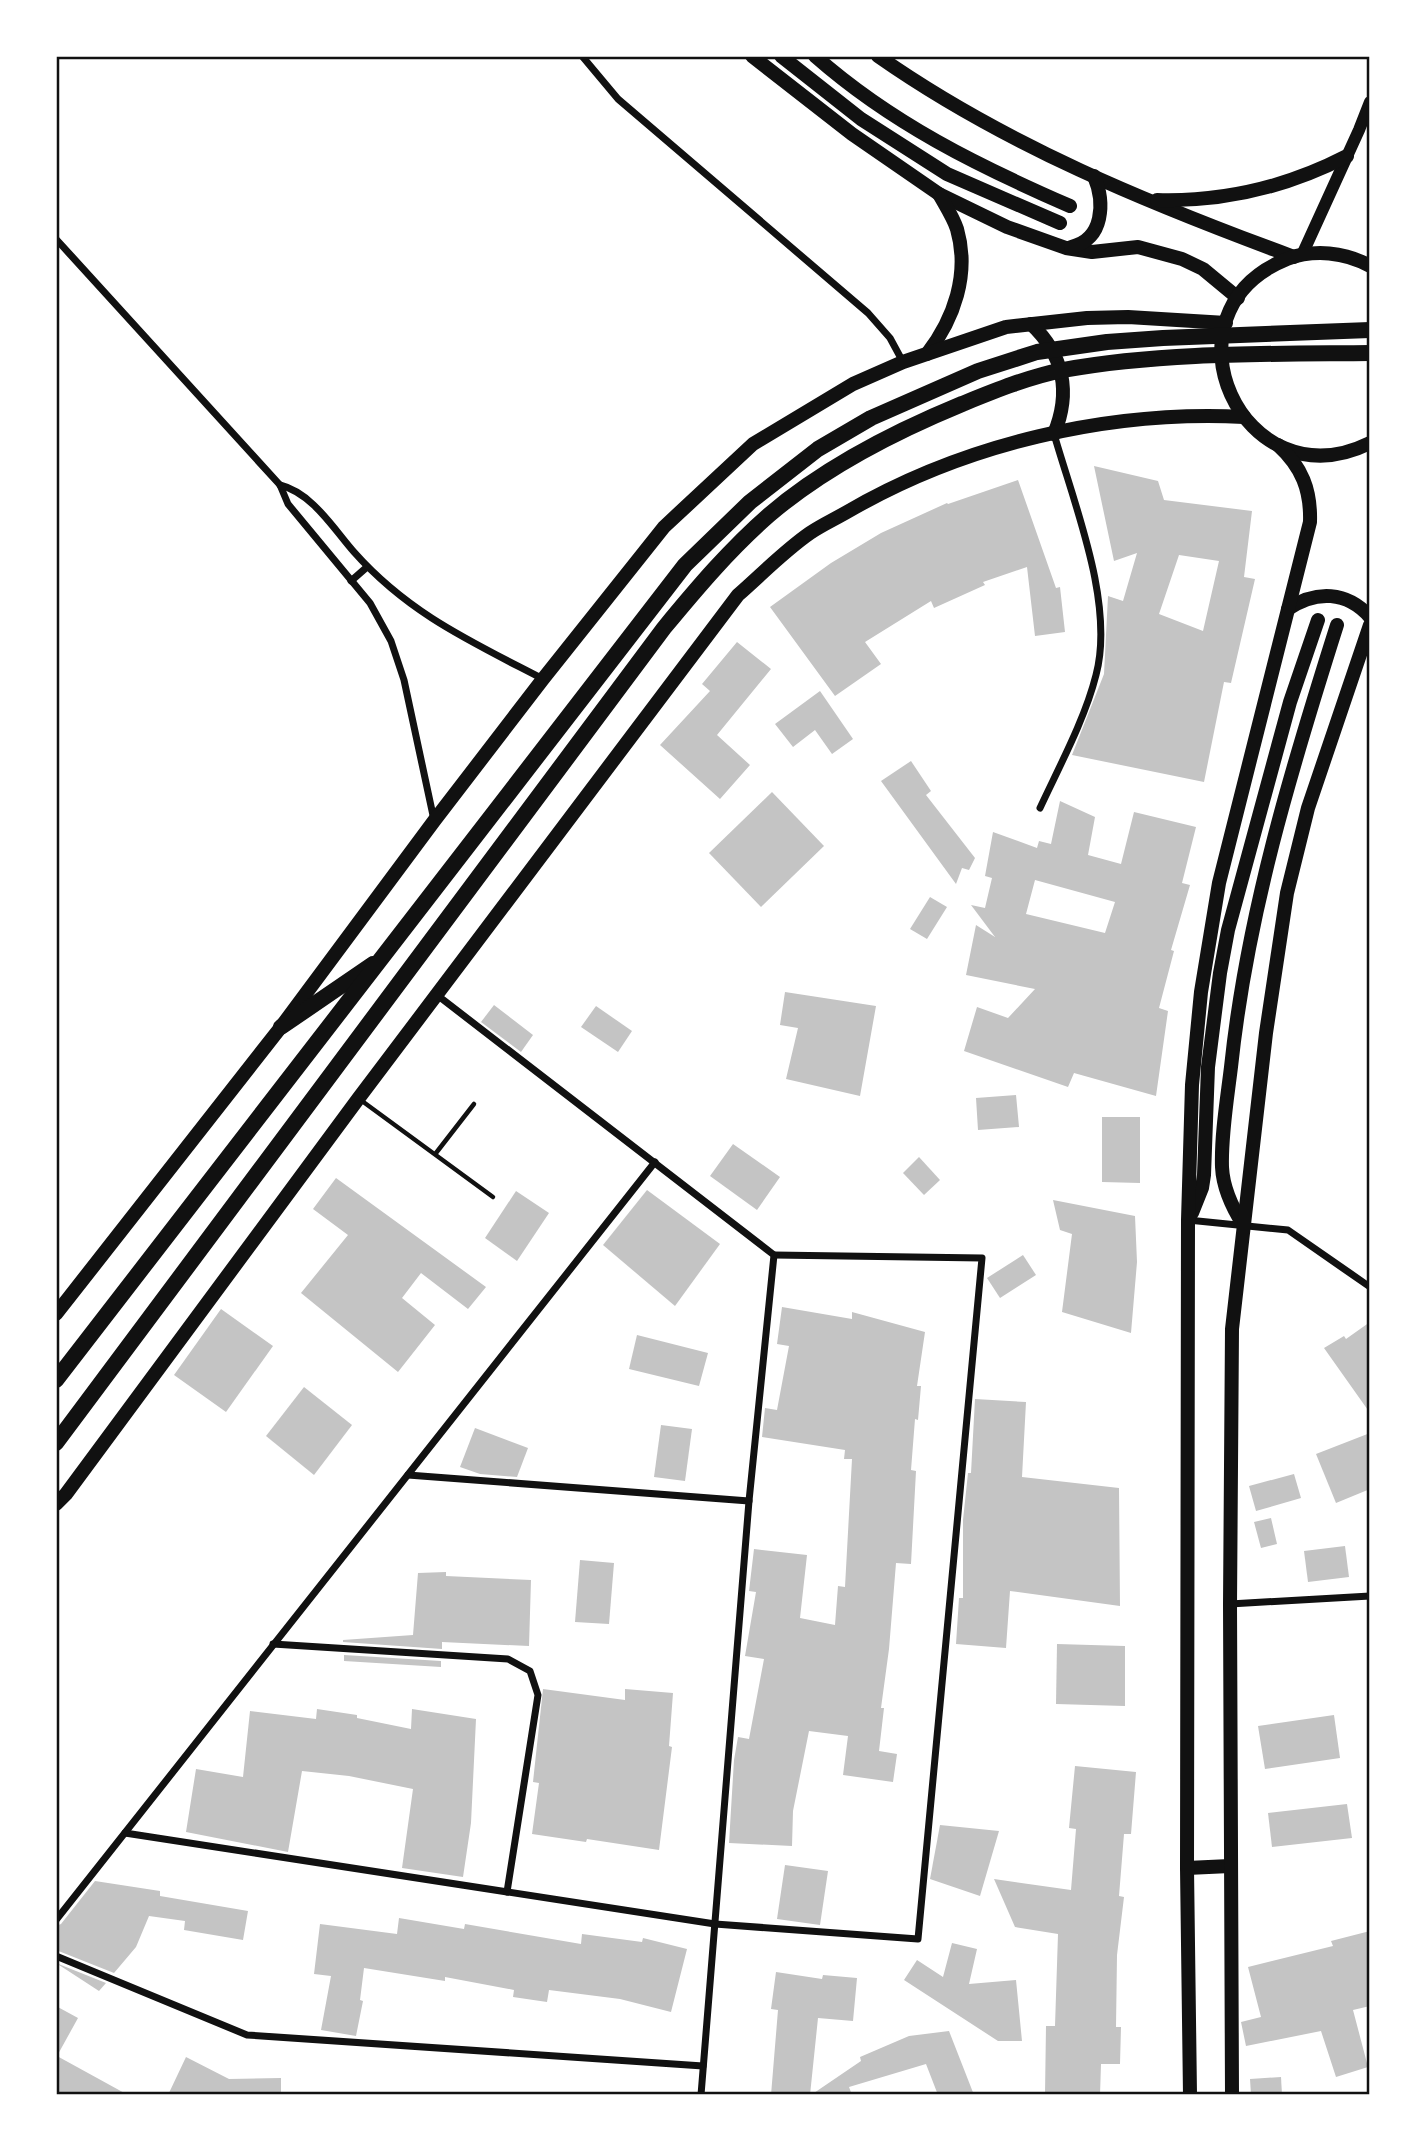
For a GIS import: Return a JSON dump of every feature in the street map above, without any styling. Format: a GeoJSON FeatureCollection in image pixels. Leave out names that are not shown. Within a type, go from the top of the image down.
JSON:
{"type":"FeatureCollection","features":[{"type":"Feature","properties":{"kind":"highway"},"geometry":{"type":"LineString","coordinates":[[56,1380],[685,565],[722,528],[775,482],[818,449],[871,418],[978,372],[1037,352],[1107,342],[1163,338],[1370,330]]}},
{"type":"Feature","properties":{"kind":"highway"},"geometry":{"type":"LineString","coordinates":[[56,1443],[586,730],[700,585],[740,541],[771,513],[837,467],[880,442],[1000,388],[1060,371],[1126,360],[1370,353]]}},
{"type":"Feature","properties":{"kind":"highway"},"geometry":{"type":"LineString","coordinates":[[281,1027],[387,954]]}},
{"type":"Feature","properties":{"kind":"main road"},"geometry":{"type":"LineString","coordinates":[[752,56],[852,134],[939,194],[1007,227],[1066,248],[1092,252],[1138,247],[1161,251],[1203,269],[1238,298]]}},
{"type":"Feature","properties":{"kind":"main road"},"geometry":{"type":"LineString","coordinates":[[781,56],[861,119],[937,168],[1060,223]]}},
{"type":"Feature","properties":{"kind":"main road"},"geometry":{"type":"LineString","coordinates":[[815,56],[884,109],[942,146],[1070,206]]}},
{"type":"Feature","properties":{"kind":"main road"},"geometry":{"type":"LineString","coordinates":[[878,56],[958,108],[1094,176],[1147,200],[1298,256]]}},
{"type":"Feature","properties":{"kind":"main road"},"geometry":{"type":"LineString","coordinates":[[1147,200],[1204,199],[1248,193],[1299,178],[1347,156]]}},
{"type":"Feature","properties":{"kind":"main road"},"geometry":{"type":"LineString","coordinates":[[1066,248],[1081,245],[1099,221],[1102,201],[1094,176]]}},
{"type":"Feature","properties":{"kind":"main road"},"geometry":{"type":"LineString","coordinates":[[927,354],[948,322],[957,294],[961,265],[956,227],[939,194]]}},
{"type":"Feature","properties":{"kind":"main road"},"geometry":{"type":"LineString","coordinates":[[1190,2095],[1187,1868],[1188,1220],[1192,1085],[1203,978],[1219,883],[1310,522],[1309,493],[1301,473],[1289,455],[1259,433],[1233,401],[1225,382],[1222,342],[1226,323],[1238,298],[1262,272],[1298,256],[1322,253],[1341,255],[1370,266]]}},
{"type":"Feature","properties":{"kind":"main road"},"geometry":{"type":"LineString","coordinates":[[56,1314],[281,1027],[543,679],[664,527],[753,444],[853,384],[902,362],[1006,327],[1087,318],[1128,317],[1226,323]]}},
{"type":"Feature","properties":{"kind":"main road"},"geometry":{"type":"LineString","coordinates":[[1031,324],[1052,347],[1062,375],[1063,405],[1054,435]]}},
{"type":"Feature","properties":{"kind":"main road"},"geometry":{"type":"LineString","coordinates":[[56,1504],[738,595],[810,533],[891,486],[961,458],[1023,440],[1108,424],[1176,415],[1244,417]]}},
{"type":"Feature","properties":{"kind":"main road"},"geometry":{"type":"LineString","coordinates":[[1278,445],[1317,456],[1338,454],[1370,443]]}},
{"type":"Feature","properties":{"kind":"main road"},"geometry":{"type":"LineString","coordinates":[[1288,608],[1309,597],[1332,595],[1354,604],[1370,617]]}},
{"type":"Feature","properties":{"kind":"main road"},"geometry":{"type":"LineString","coordinates":[[1188,1220],[1196,1205],[1204,1175],[1208,1067],[1228,930],[1290,702],[1318,620]]}},
{"type":"Feature","properties":{"kind":"main road"},"geometry":{"type":"LineString","coordinates":[[1244,1226],[1233,1207],[1222,1168],[1240,993],[1275,827],[1337,625]]}},
{"type":"Feature","properties":{"kind":"main road"},"geometry":{"type":"LineString","coordinates":[[1231,2095],[1232,1329],[1266,1033],[1287,892],[1308,808],[1370,625]]}},
{"type":"Feature","properties":{"kind":"main road"},"geometry":{"type":"LineString","coordinates":[[1187,1868],[1230,1866]]}},
{"type":"Feature","properties":{"kind":"street"},"geometry":{"type":"LineString","coordinates":[[582,56],[618,99],[868,313],[890,338],[902,362]]}},
{"type":"Feature","properties":{"kind":"street"},"geometry":{"type":"LineString","coordinates":[[1298,256],[1370,102]]}},
{"type":"Feature","properties":{"kind":"street"},"geometry":{"type":"LineString","coordinates":[[56,239],[280,485],[288,504],[370,603],[398,660],[434,821]]}},
{"type":"Feature","properties":{"kind":"street"},"geometry":{"type":"LineString","coordinates":[[1040,808],[1071,741],[1097,674],[1102,635],[1098,585],[1054,435]]}},
{"type":"Feature","properties":{"kind":"street"},"geometry":{"type":"LineString","coordinates":[[280,485],[304,496],[390,589],[438,624],[543,679]]}},
{"type":"Feature","properties":{"kind":"street"},"geometry":{"type":"LineString","coordinates":[[351,581],[367,567]]}},
{"type":"Feature","properties":{"kind":"street"},"geometry":{"type":"LineString","coordinates":[[125,1833],[715,1924],[918,1939],[982,1258],[774,1255],[437,995]]}},
{"type":"Feature","properties":{"kind":"street"},"geometry":{"type":"LineString","coordinates":[[56,1920],[654,1163]]}},
{"type":"Feature","properties":{"kind":"street"},"geometry":{"type":"LineString","coordinates":[[1188,1220],[1288,1230],[1370,1287]]}},
{"type":"Feature","properties":{"kind":"street"},"geometry":{"type":"LineString","coordinates":[[701,2095],[749,1501],[774,1255]]}},
{"type":"Feature","properties":{"kind":"street"},"geometry":{"type":"LineString","coordinates":[[1362,1282],[1370,1277]]}},
{"type":"Feature","properties":{"kind":"street"},"geometry":{"type":"LineString","coordinates":[[408,1475],[749,1501]]}},
{"type":"Feature","properties":{"kind":"street"},"geometry":{"type":"LineString","coordinates":[[1230,1604],[1370,1596]]}},
{"type":"Feature","properties":{"kind":"street"},"geometry":{"type":"LineString","coordinates":[[273,1644],[508,1659],[530,1671],[538,1695],[507,1892]]}},
{"type":"Feature","properties":{"kind":"street"},"geometry":{"type":"LineString","coordinates":[[56,1956],[247,2035],[703,2066]]}},
{"type":"Feature","properties":{"kind":"lane"},"geometry":{"type":"LineString","coordinates":[[358,1099],[494,1197]]}},
{"type":"Feature","properties":{"kind":"lane"},"geometry":{"type":"LineString","coordinates":[[436,1153],[474,1104]]}},
{"type":"Feature","properties":{"kind":"building"},"geometry":{"type":"Polygon","coordinates":[[[1094,466],[1158,481],[1164,500],[1252,511],[1244,577],[1255,579],[1231,683],[1224,682],[1204,782],[1072,755],[1104,674],[1108,596],[1123,601],[1137,553],[1114,561],[1094,466]],[[1179,555],[1159,614],[1203,631],[1219,561],[1179,555]]]}},
{"type":"Feature","properties":{"kind":"building"},"geometry":{"type":"Polygon","coordinates":[[[1018,480],[1056,588],[1060,587],[1065,632],[1035,636],[1027,567],[983,582],[985,585],[934,608],[931,601],[865,642],[881,664],[835,696],[770,607],[831,563],[881,533],[947,503],[1018,480]]]}},
{"type":"Feature","properties":{"kind":"building"},"geometry":{"type":"Polygon","coordinates":[[[737,642],[771,669],[717,735],[750,765],[720,799],[660,745],[710,691],[702,684],[737,642]]]}},
{"type":"Feature","properties":{"kind":"building"},"geometry":{"type":"Polygon","coordinates":[[[820,691],[853,739],[832,754],[815,730],[793,747],[775,724],[820,691]]]}},
{"type":"Feature","properties":{"kind":"building"},"geometry":{"type":"Polygon","coordinates":[[[911,761],[931,791],[926,795],[975,858],[969,870],[962,868],[956,884],[881,781],[911,761]]]}},
{"type":"Feature","properties":{"kind":"building"},"geometry":{"type":"Polygon","coordinates":[[[772,792],[824,846],[761,907],[709,853],[772,792]]]}},
{"type":"Feature","properties":{"kind":"building"},"geometry":{"type":"Polygon","coordinates":[[[1060,801],[1095,817],[1088,855],[1121,864],[1134,812],[1196,827],[1182,883],[1190,885],[1171,950],[1174,951],[1159,1008],[1168,1011],[1156,1096],[1074,1073],[1068,1087],[964,1051],[977,1007],[1008,1018],[1035,989],[966,975],[976,925],[995,937],[971,905],[985,908],[992,878],[985,876],[993,832],[1037,848],[1039,841],[1051,844],[1060,801]],[[1035,880],[1026,914],[1105,933],[1115,902],[1035,880]]]}},
{"type":"Feature","properties":{"kind":"building"},"geometry":{"type":"Polygon","coordinates":[[[930,897],[947,907],[927,939],[910,929],[930,897]]]}},
{"type":"Feature","properties":{"kind":"building"},"geometry":{"type":"Polygon","coordinates":[[[785,992],[876,1006],[860,1096],[786,1079],[798,1028],[780,1025],[785,992]]]}},
{"type":"Feature","properties":{"kind":"building"},"geometry":{"type":"Polygon","coordinates":[[[494,1005],[533,1035],[521,1052],[481,1022],[494,1005]]]}},
{"type":"Feature","properties":{"kind":"building"},"geometry":{"type":"Polygon","coordinates":[[[596,1006],[632,1031],[618,1052],[581,1027],[596,1006]]]}},
{"type":"Feature","properties":{"kind":"building"},"geometry":{"type":"Polygon","coordinates":[[[1016,1095],[1019,1127],[978,1130],[976,1098],[1016,1095]]]}},
{"type":"Feature","properties":{"kind":"building"},"geometry":{"type":"Polygon","coordinates":[[[1102,1117],[1140,1117],[1140,1183],[1102,1182],[1102,1117]]]}},
{"type":"Feature","properties":{"kind":"building"},"geometry":{"type":"Polygon","coordinates":[[[733,1144],[780,1177],[757,1210],[710,1176],[733,1144]]]}},
{"type":"Feature","properties":{"kind":"building"},"geometry":{"type":"Polygon","coordinates":[[[919,1157],[940,1180],[924,1195],[903,1173],[919,1157]]]}},
{"type":"Feature","properties":{"kind":"building"},"geometry":{"type":"Polygon","coordinates":[[[336,1178],[486,1287],[468,1309],[421,1273],[402,1298],[435,1325],[398,1372],[301,1293],[348,1235],[313,1209],[336,1178]]]}},
{"type":"Feature","properties":{"kind":"building"},"geometry":{"type":"Polygon","coordinates":[[[647,1190],[720,1244],[675,1306],[603,1245],[647,1190]]]}},
{"type":"Feature","properties":{"kind":"building"},"geometry":{"type":"Polygon","coordinates":[[[516,1191],[549,1213],[517,1261],[485,1238],[516,1191]]]}},
{"type":"Feature","properties":{"kind":"building"},"geometry":{"type":"Polygon","coordinates":[[[1053,1200],[1135,1216],[1137,1262],[1131,1333],[1062,1312],[1072,1234],[1060,1230],[1053,1200]]]}},
{"type":"Feature","properties":{"kind":"building"},"geometry":{"type":"Polygon","coordinates":[[[1023,1255],[1036,1275],[1000,1298],[987,1278],[1023,1255]]]}},
{"type":"Feature","properties":{"kind":"building"},"geometry":{"type":"Polygon","coordinates":[[[782,1307],[852,1319],[852,1312],[925,1332],[917,1386],[921,1386],[911,1470],[916,1471],[911,1564],[896,1563],[881,1708],[884,1708],[879,1751],[897,1754],[893,1782],[843,1775],[848,1736],[809,1731],[793,1811],[792,1846],[729,1843],[738,1737],[749,1739],[764,1659],[745,1656],[756,1592],[749,1591],[754,1549],[807,1555],[800,1618],[835,1625],[838,1586],[845,1587],[852,1459],[844,1459],[845,1450],[762,1437],[765,1408],[777,1410],[789,1346],[777,1344],[782,1307]]]}},
{"type":"Feature","properties":{"kind":"building"},"geometry":{"type":"Polygon","coordinates":[[[221,1309],[273,1346],[226,1412],[174,1375],[221,1309]]]}},
{"type":"Feature","properties":{"kind":"building"},"geometry":{"type":"Polygon","coordinates":[[[1370,1322],[1370,1413],[1324,1348],[1344,1336],[1346,1339],[1370,1322]]]}},
{"type":"Feature","properties":{"kind":"building"},"geometry":{"type":"Polygon","coordinates":[[[637,1335],[708,1353],[699,1386],[629,1369],[637,1335]]]}},
{"type":"Feature","properties":{"kind":"building"},"geometry":{"type":"Polygon","coordinates":[[[304,1387],[352,1425],[314,1475],[266,1436],[304,1387]]]}},
{"type":"Feature","properties":{"kind":"building"},"geometry":{"type":"Polygon","coordinates":[[[975,1399],[1026,1402],[1022,1477],[1119,1488],[1120,1606],[1010,1591],[1006,1648],[956,1644],[959,1598],[963,1598],[963,1520],[968,1473],[971,1473],[975,1399]]]}},
{"type":"Feature","properties":{"kind":"building"},"geometry":{"type":"Polygon","coordinates":[[[661,1425],[692,1429],[685,1481],[654,1477],[661,1425]]]}},
{"type":"Feature","properties":{"kind":"building"},"geometry":{"type":"Polygon","coordinates":[[[475,1428],[528,1448],[517,1477],[480,1474],[460,1467],[475,1428]]]}},
{"type":"Feature","properties":{"kind":"building"},"geometry":{"type":"Polygon","coordinates":[[[1370,1433],[1370,1489],[1336,1503],[1316,1454],[1370,1433]]]}},
{"type":"Feature","properties":{"kind":"building"},"geometry":{"type":"Polygon","coordinates":[[[1294,1474],[1301,1498],[1256,1511],[1249,1486],[1294,1474]]]}},
{"type":"Feature","properties":{"kind":"building"},"geometry":{"type":"Polygon","coordinates":[[[1271,1518],[1277,1544],[1261,1548],[1254,1522],[1271,1518]]]}},
{"type":"Feature","properties":{"kind":"building"},"geometry":{"type":"Polygon","coordinates":[[[1345,1546],[1349,1577],[1308,1582],[1304,1551],[1345,1546]]]}},
{"type":"Feature","properties":{"kind":"building"},"geometry":{"type":"Polygon","coordinates":[[[580,1560],[614,1563],[609,1624],[575,1622],[580,1560]]]}},
{"type":"Feature","properties":{"kind":"building"},"geometry":{"type":"Polygon","coordinates":[[[446,1572],[446,1576],[531,1580],[529,1646],[442,1642],[442,1649],[343,1642],[413,1635],[418,1573],[446,1572]]]}},
{"type":"Feature","properties":{"kind":"building"},"geometry":{"type":"Polygon","coordinates":[[[1057,1644],[1125,1646],[1125,1706],[1056,1704],[1057,1644]]]}},
{"type":"Feature","properties":{"kind":"building"},"geometry":{"type":"Polygon","coordinates":[[[344,1655],[441,1661],[441,1667],[344,1661],[344,1655]]]}},
{"type":"Feature","properties":{"kind":"building"},"geometry":{"type":"Polygon","coordinates":[[[543,1689],[625,1700],[625,1689],[673,1693],[669,1746],[672,1747],[659,1850],[532,1834],[539,1783],[533,1782],[543,1689]]]}},
{"type":"Feature","properties":{"kind":"building"},"geometry":{"type":"Polygon","coordinates":[[[317,1709],[357,1715],[357,1718],[411,1729],[412,1709],[476,1719],[471,1823],[463,1877],[402,1868],[413,1789],[349,1776],[302,1771],[288,1852],[186,1832],[196,1769],[243,1777],[250,1711],[316,1719],[317,1709]]]}},
{"type":"Feature","properties":{"kind":"building"},"geometry":{"type":"Polygon","coordinates":[[[1334,1715],[1340,1758],[1265,1769],[1258,1726],[1334,1715]]]}},
{"type":"Feature","properties":{"kind":"building"},"geometry":{"type":"Polygon","coordinates":[[[1075,1766],[1136,1772],[1131,1834],[1124,1834],[1119,1896],[1124,1897],[1117,1955],[1116,2027],[1121,2027],[1120,2064],[1101,2064],[1100,2095],[1045,2095],[1046,2026],[1055,2026],[1058,1934],[1015,1927],[994,1879],[1071,1890],[1076,1829],[1069,1828],[1075,1766]]]}},
{"type":"Feature","properties":{"kind":"building"},"geometry":{"type":"Polygon","coordinates":[[[1347,1804],[1352,1838],[1272,1847],[1268,1813],[1347,1804]]]}},
{"type":"Feature","properties":{"kind":"building"},"geometry":{"type":"Polygon","coordinates":[[[940,1825],[999,1831],[980,1896],[930,1879],[940,1825]]]}},
{"type":"Feature","properties":{"kind":"building"},"geometry":{"type":"Polygon","coordinates":[[[785,1865],[828,1871],[820,1925],[777,1919],[785,1865]]]}},
{"type":"Feature","properties":{"kind":"building"},"geometry":{"type":"Polygon","coordinates":[[[95,1881],[160,1891],[160,1896],[248,1911],[243,1940],[184,1930],[185,1921],[149,1916],[136,1947],[114,1973],[56,1950],[56,1926],[61,1924],[95,1881]]]}},
{"type":"Feature","properties":{"kind":"building"},"geometry":{"type":"Polygon","coordinates":[[[399,1918],[464,1929],[465,1924],[581,1944],[582,1934],[642,1942],[643,1938],[687,1949],[671,2012],[620,1999],[549,1990],[547,2002],[513,1997],[514,1990],[445,1977],[445,1981],[364,1968],[360,2000],[363,2001],[356,2036],[321,2030],[331,1976],[314,1974],[320,1924],[397,1934],[399,1918]]]}},
{"type":"Feature","properties":{"kind":"building"},"geometry":{"type":"Polygon","coordinates":[[[1370,1931],[1370,2006],[1353,2010],[1368,2067],[1336,2077],[1321,2031],[1246,2046],[1241,2022],[1261,2017],[1248,1967],[1333,1946],[1331,1941],[1370,1931]]]}},
{"type":"Feature","properties":{"kind":"building"},"geometry":{"type":"Polygon","coordinates":[[[952,1943],[977,1949],[969,1984],[1016,1980],[1022,2041],[998,2041],[904,1980],[917,1960],[943,1977],[952,1943]]]}},
{"type":"Feature","properties":{"kind":"building"},"geometry":{"type":"Polygon","coordinates":[[[56,1963],[106,1983],[99,1991],[56,1963]]]}},
{"type":"Feature","properties":{"kind":"building"},"geometry":{"type":"Polygon","coordinates":[[[776,1972],[822,1979],[823,1975],[857,1978],[853,2021],[818,2018],[810,2095],[771,2095],[778,2010],[771,2009],[776,1972]]]}},
{"type":"Feature","properties":{"kind":"building"},"geometry":{"type":"Polygon","coordinates":[[[56,2006],[78,2018],[57,2056],[128,2095],[56,2095],[56,2006]]]}},
{"type":"Feature","properties":{"kind":"building"},"geometry":{"type":"Polygon","coordinates":[[[949,2031],[974,2095],[938,2095],[926,2064],[849,2087],[852,2095],[811,2095],[861,2061],[860,2057],[909,2036],[949,2031]]]}},
{"type":"Feature","properties":{"kind":"building"},"geometry":{"type":"Polygon","coordinates":[[[186,2057],[229,2079],[281,2078],[281,2095],[168,2095],[186,2057]]]}},
{"type":"Feature","properties":{"kind":"building"},"geometry":{"type":"Polygon","coordinates":[[[1281,2077],[1282,2095],[1251,2095],[1250,2079],[1281,2077]]]}}]}
